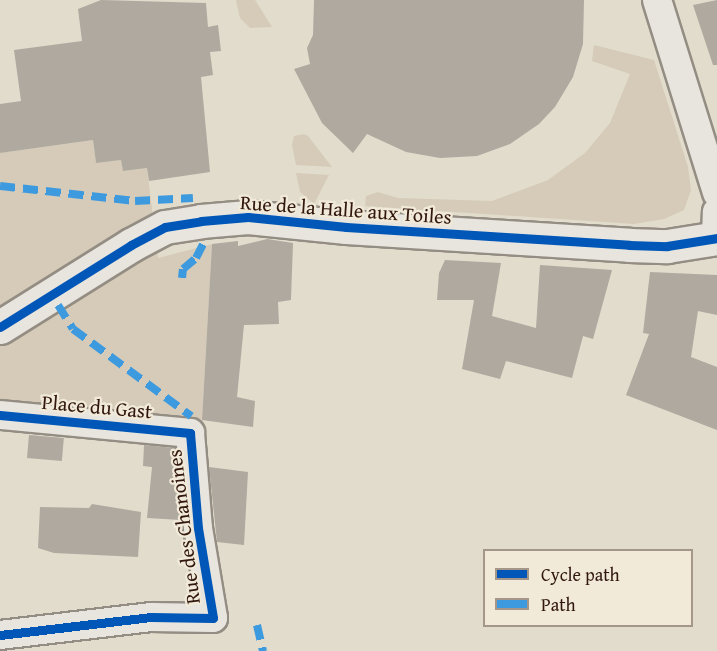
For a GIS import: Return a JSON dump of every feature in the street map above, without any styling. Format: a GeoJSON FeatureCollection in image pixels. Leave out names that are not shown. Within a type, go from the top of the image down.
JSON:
{"type":"FeatureCollection","features":[{"type":"Feature","properties":{"kind":"street"},"geometry":{"type":"LineString","coordinates":[[657,0],[717,193]]}},
{"type":"Feature","properties":{"kind":"street","name":"Rue de la Halle aux Toiles"},"geometry":{"type":"LineString","coordinates":[[0,327],[131,245],[165,227],[201,221],[248,217],[346,227],[668,246],[717,229]]}},
{"type":"Feature","properties":{"kind":"street","name":"Place du Gast"},"geometry":{"type":"LineString","coordinates":[[0,415],[190,434]]}},
{"type":"Feature","properties":{"kind":"street","name":"Rue des Chanoines"},"geometry":{"type":"LineString","coordinates":[[0,635],[151,616],[213,618],[198,528],[190,434]]}},
{"type":"Feature","properties":{"kind":"shaded area"},"geometry":{"type":"Polygon","coordinates":[[[236,0],[255,0],[272,27],[250,28],[240,18],[236,0]]]}},
{"type":"Feature","properties":{"kind":"shaded area"},"geometry":{"type":"Polygon","coordinates":[[[594,45],[654,60],[688,167],[691,190],[684,210],[664,219],[634,224],[365,206],[366,196],[378,192],[398,198],[492,201],[548,180],[585,153],[610,123],[630,74],[592,61],[594,45]]]}},
{"type":"Feature","properties":{"kind":"shaded area"},"geometry":{"type":"Polygon","coordinates":[[[304,134],[332,167],[296,165],[292,145],[294,136],[304,134]]]}},
{"type":"Feature","properties":{"kind":"shaded area"},"geometry":{"type":"Polygon","coordinates":[[[93,140],[96,163],[121,160],[123,171],[147,168],[158,258],[212,244],[202,419],[0,399],[0,153],[93,140]]]}},
{"type":"Feature","properties":{"kind":"shaded area"},"geometry":{"type":"Polygon","coordinates":[[[296,173],[329,175],[314,204],[300,192],[296,173]]]}},
{"type":"Feature","properties":{"kind":"building"},"geometry":{"type":"Polygon","coordinates":[[[101,0],[206,3],[208,27],[218,25],[221,51],[210,52],[213,75],[201,77],[210,172],[149,181],[147,168],[123,171],[121,160],[96,163],[93,140],[0,153],[0,104],[21,101],[14,50],[82,41],[78,9],[101,0]]]}},
{"type":"Feature","properties":{"kind":"building"},"geometry":{"type":"Polygon","coordinates":[[[314,0],[584,0],[583,44],[573,77],[555,107],[539,124],[510,144],[477,156],[440,158],[406,152],[367,134],[353,153],[322,123],[294,69],[310,64],[307,48],[313,35],[314,0]]]}},
{"type":"Feature","properties":{"kind":"building"},"geometry":{"type":"Polygon","coordinates":[[[717,0],[717,65],[713,65],[693,5],[717,0]]]}},
{"type":"Feature","properties":{"kind":"building"},"geometry":{"type":"Polygon","coordinates":[[[267,239],[293,243],[291,300],[278,302],[279,324],[244,325],[237,397],[255,401],[253,427],[202,420],[212,244],[238,241],[238,246],[267,239]]]}},
{"type":"Feature","properties":{"kind":"building"},"geometry":{"type":"Polygon","coordinates":[[[445,260],[501,263],[492,316],[536,328],[540,265],[612,270],[593,339],[583,336],[572,378],[506,361],[500,379],[462,369],[474,300],[437,300],[439,273],[445,260]]]}},
{"type":"Feature","properties":{"kind":"building"},"geometry":{"type":"Polygon","coordinates":[[[650,272],[717,275],[717,315],[698,311],[691,357],[717,367],[717,430],[626,395],[649,334],[643,333],[650,272]]]}},
{"type":"Feature","properties":{"kind":"building"},"geometry":{"type":"Polygon","coordinates":[[[29,435],[64,438],[62,461],[27,458],[29,435]]]}},
{"type":"Feature","properties":{"kind":"building"},"geometry":{"type":"Polygon","coordinates":[[[144,445],[175,448],[181,520],[147,518],[152,467],[143,466],[144,445]]]}},
{"type":"Feature","properties":{"kind":"building"},"geometry":{"type":"Polygon","coordinates":[[[209,467],[248,472],[244,545],[217,542],[209,467]]]}},
{"type":"Feature","properties":{"kind":"building"},"geometry":{"type":"Polygon","coordinates":[[[92,504],[141,512],[138,557],[54,553],[38,548],[40,507],[89,508],[92,504]]]}},
{"type":"Feature","properties":{"kind":"marked path"},"geometry":{"type":"LineString","coordinates":[[0,186],[135,201],[193,198]]}},
{"type":"Feature","properties":{"kind":"marked path"},"geometry":{"type":"LineString","coordinates":[[182,278],[183,269],[196,258],[204,242]]}},
{"type":"Feature","properties":{"kind":"marked path"},"geometry":{"type":"LineString","coordinates":[[58,305],[73,329],[191,416]]}},
{"type":"Feature","properties":{"kind":"marked path"},"geometry":{"type":"LineString","coordinates":[[257,625],[263,651]]}},
{"type":"Feature","properties":{"kind":"cycle path"},"geometry":{"type":"LineString","coordinates":[[0,327],[131,245],[165,227],[201,221],[248,217],[346,227],[629,245],[667,246],[717,238]]}},
{"type":"Feature","properties":{"kind":"cycle path"},"geometry":{"type":"LineString","coordinates":[[0,415],[190,433],[198,528],[213,618],[151,617],[0,635]]}}]}
